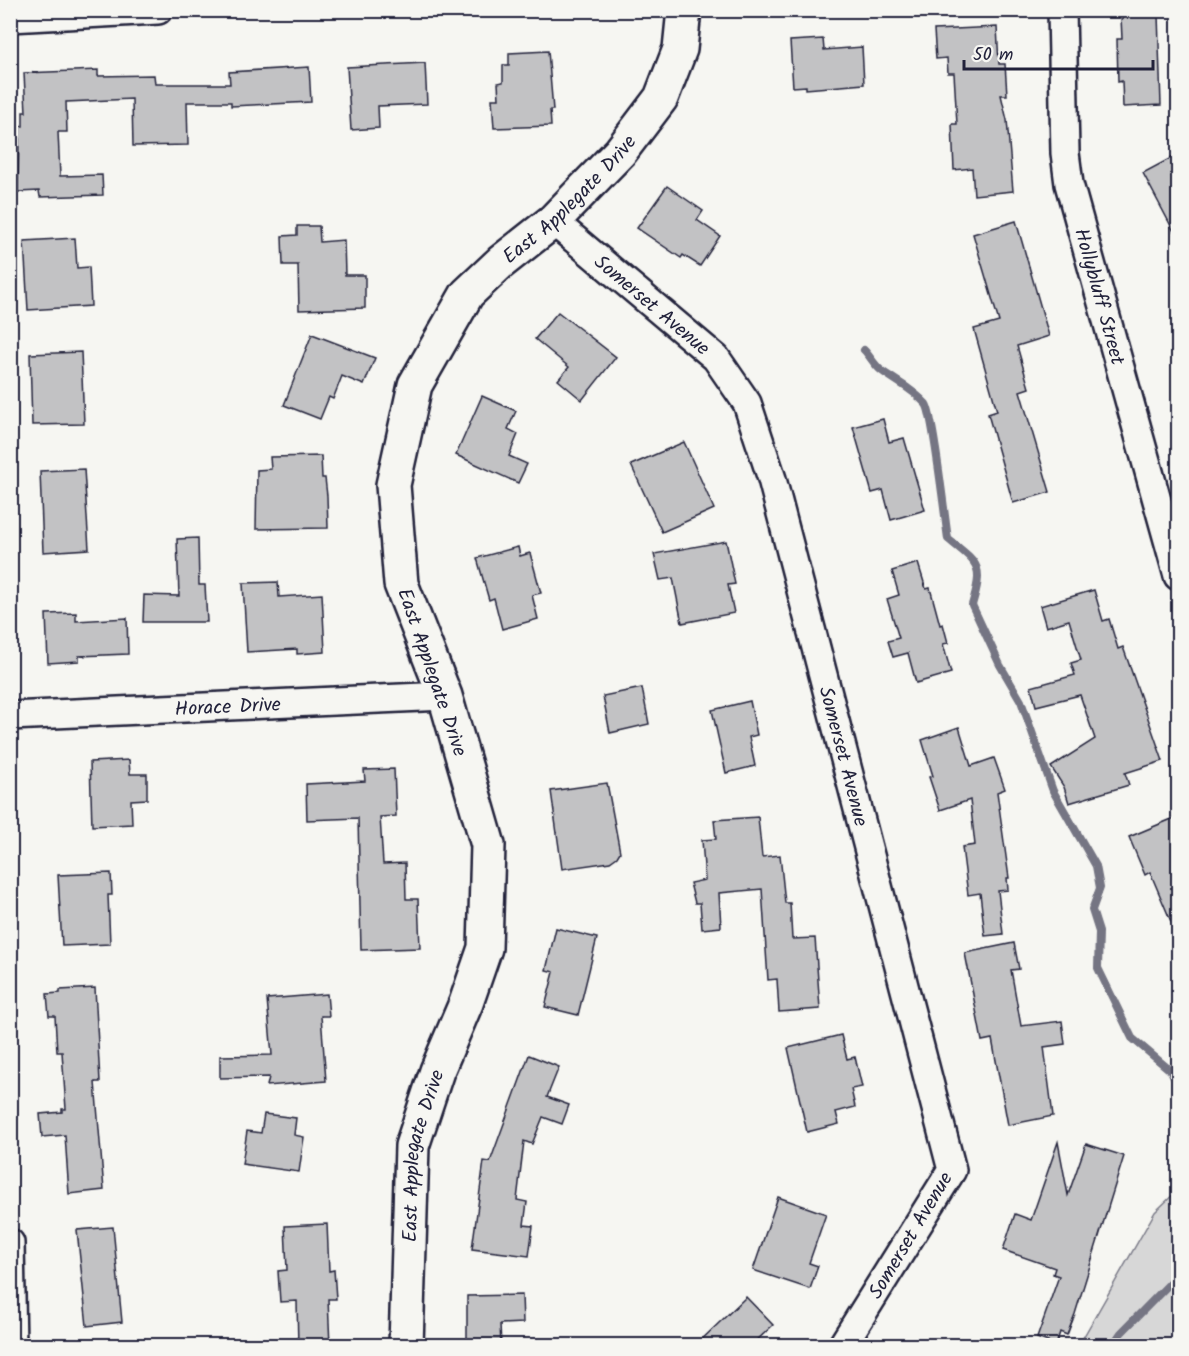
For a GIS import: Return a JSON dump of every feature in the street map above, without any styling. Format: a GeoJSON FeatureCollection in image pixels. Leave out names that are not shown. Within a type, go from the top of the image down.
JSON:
{"type":"FeatureCollection","features":[{"type":"Feature","properties":{"kind":"street"},"geometry":{"type":"LineString","coordinates":[[10,18],[158,10]]}},
{"type":"Feature","properties":{"kind":"street","name":"East Applegate Drive"},"geometry":{"type":"LineString","coordinates":[[406,1346],[412,1146],[437,1071],[466,1003],[485,948],[488,845],[445,696],[401,584],[393,485],[415,385],[467,294],[501,262],[553,220],[620,152],[661,98],[680,49],[684,10]]}},
{"type":"Feature","properties":{"kind":"street","name":"Hollybluff Street"},"geometry":{"type":"LineString","coordinates":[[1062,10],[1065,153],[1069,184],[1179,576]]}},
{"type":"Feature","properties":{"kind":"street","name":"Somerset Avenue"},"geometry":{"type":"LineString","coordinates":[[553,220],[716,358],[747,403],[772,479],[952,1170],[842,1346]]}},
{"type":"Feature","properties":{"kind":"street","name":"Horace Drive"},"geometry":{"type":"LineString","coordinates":[[10,716],[445,696]]}},
{"type":"Feature","properties":{"kind":"street"},"geometry":{"type":"LineString","coordinates":[[10,1243],[12,1346]]}},
{"type":"Feature","properties":{"kind":"shaded area"},"geometry":{"type":"Polygon","coordinates":[[[1178,1190],[1178,1345],[1079,1345],[1155,1212],[1178,1190]]]}},
{"type":"Feature","properties":{"kind":"building"},"geometry":{"type":"Polygon","coordinates":[[[1158,15],[1161,105],[1123,107],[1122,81],[1118,82],[1117,39],[1122,39],[1121,17],[1158,15]]]}},
{"type":"Feature","properties":{"kind":"building"},"geometry":{"type":"Polygon","coordinates":[[[997,27],[999,64],[1005,64],[1007,95],[1001,95],[1007,120],[1013,191],[974,195],[972,168],[954,170],[952,124],[957,124],[954,73],[948,73],[947,58],[936,59],[934,30],[997,27]]]}},
{"type":"Feature","properties":{"kind":"building"},"geometry":{"type":"Polygon","coordinates":[[[823,39],[824,50],[862,47],[864,84],[806,89],[806,86],[793,87],[790,41],[823,39]]]}},
{"type":"Feature","properties":{"kind":"building"},"geometry":{"type":"Polygon","coordinates":[[[548,51],[553,110],[550,110],[551,126],[494,128],[492,99],[499,99],[498,83],[503,82],[503,65],[509,65],[509,53],[548,51]]]}},
{"type":"Feature","properties":{"kind":"building"},"geometry":{"type":"Polygon","coordinates":[[[425,63],[427,104],[378,106],[379,128],[351,130],[347,67],[425,63]]]}},
{"type":"Feature","properties":{"kind":"building"},"geometry":{"type":"Polygon","coordinates":[[[309,67],[311,102],[231,106],[231,102],[187,102],[188,145],[133,146],[132,99],[66,102],[67,132],[58,132],[60,176],[102,175],[103,195],[40,197],[39,191],[18,192],[19,126],[23,126],[23,112],[26,112],[24,73],[98,70],[98,76],[154,75],[155,84],[230,84],[229,72],[309,67]]]}},
{"type":"Feature","properties":{"kind":"building"},"geometry":{"type":"Polygon","coordinates":[[[1173,157],[1179,168],[1179,241],[1143,173],[1173,157]]]}},
{"type":"Feature","properties":{"kind":"building"},"geometry":{"type":"Polygon","coordinates":[[[667,186],[703,211],[697,220],[720,236],[700,266],[683,255],[681,258],[637,228],[667,186]]]}},
{"type":"Feature","properties":{"kind":"building"},"geometry":{"type":"Polygon","coordinates":[[[1016,221],[1049,336],[1017,346],[1029,388],[1020,391],[1050,492],[1013,503],[988,414],[997,411],[974,329],[999,322],[973,234],[1016,221]]]}},
{"type":"Feature","properties":{"kind":"building"},"geometry":{"type":"Polygon","coordinates":[[[297,226],[319,226],[320,242],[344,240],[345,275],[365,275],[365,308],[299,310],[298,265],[283,265],[282,236],[297,235],[297,226]]]}},
{"type":"Feature","properties":{"kind":"building"},"geometry":{"type":"Polygon","coordinates":[[[75,238],[77,268],[89,267],[91,306],[28,310],[24,241],[75,238]]]}},
{"type":"Feature","properties":{"kind":"building"},"geometry":{"type":"Polygon","coordinates":[[[558,312],[616,357],[582,400],[558,380],[569,367],[535,339],[558,312]]]}},
{"type":"Feature","properties":{"kind":"building"},"geometry":{"type":"Polygon","coordinates":[[[312,334],[375,358],[364,385],[342,376],[333,399],[329,397],[320,419],[284,405],[312,334]]]}},
{"type":"Feature","properties":{"kind":"building"},"geometry":{"type":"Polygon","coordinates":[[[81,352],[84,424],[32,425],[30,354],[81,352]]]}},
{"type":"Feature","properties":{"kind":"building"},"geometry":{"type":"Polygon","coordinates":[[[482,396],[516,411],[508,429],[518,434],[509,456],[527,464],[518,483],[456,455],[482,396]]]}},
{"type":"Feature","properties":{"kind":"building"},"geometry":{"type":"Polygon","coordinates":[[[883,419],[889,442],[904,438],[925,510],[891,520],[883,490],[872,493],[853,427],[883,419]]]}},
{"type":"Feature","properties":{"kind":"building"},"geometry":{"type":"Polygon","coordinates":[[[684,442],[714,509],[662,532],[631,465],[684,442]]]}},
{"type":"Feature","properties":{"kind":"building"},"geometry":{"type":"Polygon","coordinates":[[[321,456],[322,478],[325,478],[327,496],[328,528],[256,529],[257,470],[271,469],[270,457],[321,456]]]}},
{"type":"Feature","properties":{"kind":"building"},"geometry":{"type":"Polygon","coordinates":[[[84,469],[89,549],[43,552],[40,471],[84,469]]]}},
{"type":"Feature","properties":{"kind":"building"},"geometry":{"type":"Polygon","coordinates":[[[198,538],[199,585],[205,585],[207,622],[143,622],[144,595],[179,596],[177,539],[198,538]]]}},
{"type":"Feature","properties":{"kind":"building"},"geometry":{"type":"Polygon","coordinates":[[[726,541],[735,584],[728,585],[734,613],[682,623],[673,578],[660,580],[654,554],[726,541]]]}},
{"type":"Feature","properties":{"kind":"building"},"geometry":{"type":"Polygon","coordinates":[[[518,547],[520,556],[530,553],[541,593],[532,595],[538,619],[502,629],[494,598],[489,600],[477,558],[518,547]]]}},
{"type":"Feature","properties":{"kind":"building"},"geometry":{"type":"Polygon","coordinates":[[[918,563],[926,589],[930,588],[940,625],[943,624],[948,643],[943,644],[951,673],[916,683],[908,653],[893,657],[888,641],[899,638],[887,599],[899,595],[892,571],[918,563]]]}},
{"type":"Feature","properties":{"kind":"building"},"geometry":{"type":"Polygon","coordinates":[[[278,582],[279,597],[322,594],[325,652],[297,654],[297,649],[247,652],[243,583],[278,582]]]}},
{"type":"Feature","properties":{"kind":"building"},"geometry":{"type":"Polygon","coordinates":[[[1094,590],[1103,621],[1109,619],[1118,649],[1123,647],[1163,761],[1125,773],[1129,785],[1069,803],[1064,787],[1051,767],[1095,739],[1080,695],[1036,706],[1031,687],[1075,675],[1071,663],[1081,660],[1069,620],[1046,627],[1040,606],[1094,590]]]}},
{"type":"Feature","properties":{"kind":"building"},"geometry":{"type":"Polygon","coordinates":[[[76,613],[76,621],[127,618],[128,654],[79,656],[79,661],[48,663],[46,614],[76,613]]]}},
{"type":"Feature","properties":{"kind":"building"},"geometry":{"type":"Polygon","coordinates":[[[642,688],[649,724],[610,733],[603,696],[642,688]]]}},
{"type":"Feature","properties":{"kind":"building"},"geometry":{"type":"Polygon","coordinates":[[[750,701],[757,735],[749,737],[755,766],[726,773],[712,710],[750,701]]]}},
{"type":"Feature","properties":{"kind":"building"},"geometry":{"type":"Polygon","coordinates":[[[959,727],[971,766],[994,758],[1005,789],[997,792],[1009,878],[1007,878],[1008,890],[998,891],[1003,934],[985,936],[980,893],[968,895],[962,847],[975,845],[970,800],[940,810],[929,777],[933,776],[922,740],[959,727]]]}},
{"type":"Feature","properties":{"kind":"building"},"geometry":{"type":"Polygon","coordinates":[[[129,760],[130,774],[147,774],[147,799],[131,800],[132,824],[92,826],[90,762],[129,760]]]}},
{"type":"Feature","properties":{"kind":"building"},"geometry":{"type":"Polygon","coordinates":[[[394,769],[396,816],[380,817],[383,864],[405,863],[406,899],[418,899],[420,948],[361,950],[358,818],[307,820],[306,784],[365,781],[364,770],[394,769]]]}},
{"type":"Feature","properties":{"kind":"building"},"geometry":{"type":"Polygon","coordinates":[[[607,783],[620,852],[610,862],[562,869],[551,791],[607,783]]]}},
{"type":"Feature","properties":{"kind":"building"},"geometry":{"type":"Polygon","coordinates":[[[1179,816],[1178,938],[1150,872],[1145,875],[1129,837],[1179,816]]]}},
{"type":"Feature","properties":{"kind":"building"},"geometry":{"type":"Polygon","coordinates":[[[758,817],[762,857],[780,855],[785,903],[790,903],[792,939],[815,938],[820,1009],[779,1012],[777,979],[768,980],[762,889],[719,893],[721,927],[702,929],[700,903],[695,903],[690,883],[705,880],[702,840],[716,839],[714,820],[758,817]]]}},
{"type":"Feature","properties":{"kind":"building"},"geometry":{"type":"Polygon","coordinates":[[[111,873],[112,895],[108,895],[110,944],[62,946],[58,875],[111,873]]]}},
{"type":"Feature","properties":{"kind":"building"},"geometry":{"type":"Polygon","coordinates":[[[556,928],[597,938],[578,1015],[545,1007],[554,972],[546,970],[556,928]]]}},
{"type":"Feature","properties":{"kind":"building"},"geometry":{"type":"Polygon","coordinates":[[[1014,943],[1019,969],[1011,970],[1021,1026],[1062,1021],[1065,1044],[1044,1047],[1053,1116],[1008,1125],[992,1039],[982,1041],[965,953],[1014,943]]]}},
{"type":"Feature","properties":{"kind":"building"},"geometry":{"type":"Polygon","coordinates":[[[95,988],[100,1082],[95,1082],[104,1190],[69,1194],[65,1135],[42,1137],[40,1114],[62,1112],[62,1109],[66,1109],[62,1052],[57,1052],[55,1016],[49,1016],[47,994],[60,993],[60,990],[95,988]]]}},
{"type":"Feature","properties":{"kind":"building"},"geometry":{"type":"Polygon","coordinates":[[[327,994],[329,1016],[321,1016],[326,1081],[267,1086],[269,1077],[220,1078],[220,1056],[272,1055],[267,999],[327,994]]]}},
{"type":"Feature","properties":{"kind":"building"},"geometry":{"type":"Polygon","coordinates":[[[841,1035],[847,1059],[855,1057],[862,1087],[851,1089],[855,1107],[836,1112],[839,1124],[807,1132],[788,1048],[841,1035]]]}},
{"type":"Feature","properties":{"kind":"building"},"geometry":{"type":"Polygon","coordinates":[[[529,1055],[559,1067],[547,1097],[569,1105],[562,1124],[543,1117],[532,1144],[524,1141],[517,1200],[527,1202],[524,1225],[533,1226],[529,1256],[472,1249],[484,1161],[490,1162],[529,1055]]]}},
{"type":"Feature","properties":{"kind":"building"},"geometry":{"type":"Polygon","coordinates":[[[264,1114],[296,1118],[294,1135],[304,1137],[299,1172],[242,1164],[247,1131],[261,1133],[264,1114]]]}},
{"type":"Feature","properties":{"kind":"building"},"geometry":{"type":"Polygon","coordinates":[[[1058,1142],[1068,1195],[1086,1144],[1124,1156],[1075,1314],[1067,1335],[1060,1332],[1056,1345],[1037,1338],[1059,1276],[1053,1274],[1055,1268],[1003,1250],[1015,1214],[1031,1220],[1058,1142]]]}},
{"type":"Feature","properties":{"kind":"building"},"geometry":{"type":"Polygon","coordinates":[[[778,1197],[826,1214],[809,1263],[818,1266],[810,1289],[753,1270],[778,1197]]]}},
{"type":"Feature","properties":{"kind":"building"},"geometry":{"type":"Polygon","coordinates":[[[327,1224],[329,1271],[334,1270],[336,1299],[328,1299],[330,1346],[298,1346],[297,1301],[280,1302],[278,1271],[287,1270],[285,1226],[327,1224]]]}},
{"type":"Feature","properties":{"kind":"building"},"geometry":{"type":"Polygon","coordinates":[[[113,1227],[122,1322],[87,1326],[77,1230],[113,1227]]]}},
{"type":"Feature","properties":{"kind":"building"},"geometry":{"type":"Polygon","coordinates":[[[522,1295],[523,1323],[500,1324],[501,1346],[467,1346],[467,1296],[522,1295]]]}},
{"type":"Feature","properties":{"kind":"building"},"geometry":{"type":"Polygon","coordinates":[[[746,1297],[773,1325],[751,1346],[695,1346],[746,1297]]]}},
{"type":"Feature","properties":{"kind":"waterway"},"geometry":{"type":"LineString","coordinates":[[864,350],[879,369],[910,389],[926,404],[935,445],[948,539],[967,554],[978,573],[972,605],[1000,665],[1021,701],[1053,791],[1096,866],[1100,888],[1092,910],[1099,932],[1098,968],[1132,1038],[1170,1070],[1178,1085]]}},
{"type":"Feature","properties":{"kind":"waterway"},"geometry":{"type":"LineString","coordinates":[[1112,1346],[1121,1333],[1178,1275]]}}]}
